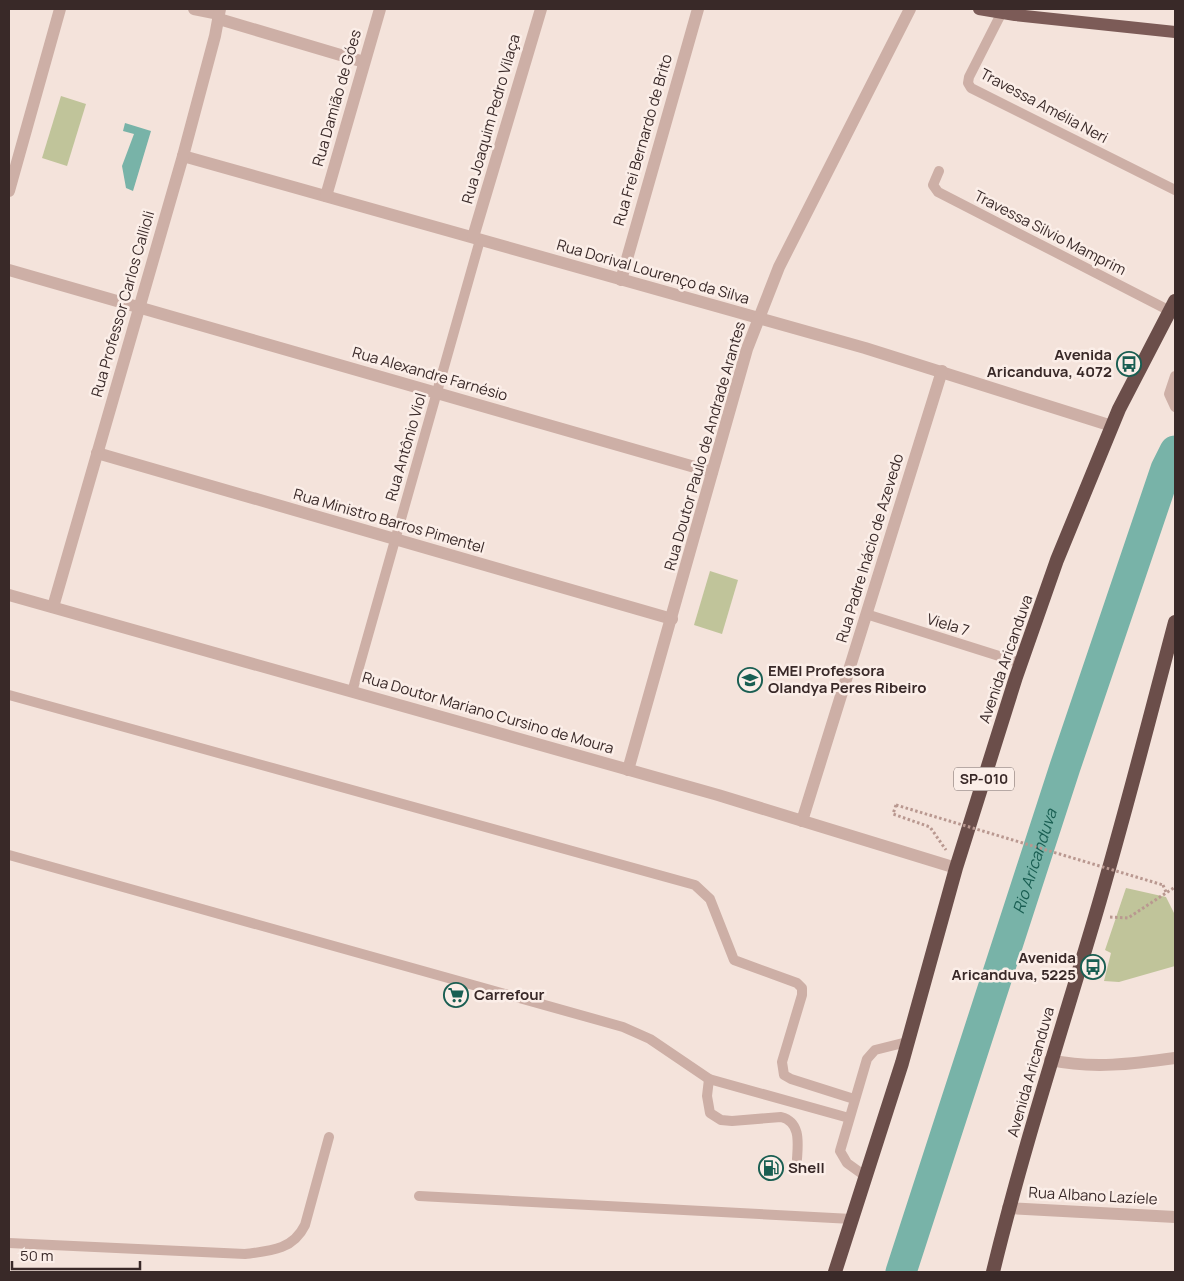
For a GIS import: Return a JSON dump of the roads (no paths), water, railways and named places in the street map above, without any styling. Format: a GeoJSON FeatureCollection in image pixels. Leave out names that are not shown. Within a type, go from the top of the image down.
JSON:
{"type":"FeatureCollection","features":[{"type":"Feature","properties":{"kind":"highway","name":"Avenida Aricanduva"},"geometry":{"type":"LineString","coordinates":[[835,1272],[907,1042],[956,867],[1021,663],[1075,512],[1112,426],[1172,306]]}},
{"type":"Feature","properties":{"kind":"highway","name":"Avenida Aricanduva"},"geometry":{"type":"LineString","coordinates":[[993,1272],[1008,1208],[1050,1060],[1095,917],[1175,622]]}},
{"type":"Feature","properties":{"kind":"main road"},"geometry":{"type":"LineString","coordinates":[[979,9],[1001,14],[1017,12],[1175,32]]}},
{"type":"Feature","properties":{"kind":"street"},"geometry":{"type":"LineString","coordinates":[[9,191],[60,9]]}},
{"type":"Feature","properties":{"kind":"street"},"geometry":{"type":"LineString","coordinates":[[194,9],[219,14],[364,62]]}},
{"type":"Feature","properties":{"kind":"street","name":"Rua Damião de Góes"},"geometry":{"type":"LineString","coordinates":[[326,196],[380,9]]}},
{"type":"Feature","properties":{"kind":"street","name":"Rua Joaquim Pedro Vilaça"},"geometry":{"type":"LineString","coordinates":[[477,239],[541,9]]}},
{"type":"Feature","properties":{"kind":"street","name":"Rua Frei Bernardo de Brito"},"geometry":{"type":"LineString","coordinates":[[621,280],[698,9]]}},
{"type":"Feature","properties":{"kind":"street","name":"Rua Doutor Paulo de Andrade Arantes"},"geometry":{"type":"LineString","coordinates":[[628,770],[747,349],[758,318],[779,267],[910,9]]}},
{"type":"Feature","properties":{"kind":"street","name":"Rua Professor Carlos Callioli"},"geometry":{"type":"LineString","coordinates":[[53,607],[183,156],[219,14]]}},
{"type":"Feature","properties":{"kind":"street","name":"Rua Dorival Lourenço da Silva"},"geometry":{"type":"LineString","coordinates":[[183,156],[942,371],[1112,426]]}},
{"type":"Feature","properties":{"kind":"street","name":"Rua Alexandre Farnésio"},"geometry":{"type":"LineString","coordinates":[[9,270],[712,472]]}},
{"type":"Feature","properties":{"kind":"street","name":"Rua Padre Inácio de Azevedo"},"geometry":{"type":"LineString","coordinates":[[802,821],[942,371]]}},
{"type":"Feature","properties":{"kind":"street","name":"Rua Ministro Barros Pimentel"},"geometry":{"type":"LineString","coordinates":[[97,453],[672,619]]}},
{"type":"Feature","properties":{"kind":"street","name":"Rua Doutor Mariano Cursino de Moura"},"geometry":{"type":"LineString","coordinates":[[9,595],[628,770],[956,867]]}},
{"type":"Feature","properties":{"kind":"street"},"geometry":{"type":"LineString","coordinates":[[1050,1060],[1076,1066],[1110,1065],[1175,1058]]}},
{"type":"Feature","properties":{"kind":"street","name":"Rua Albano Lazíele"},"geometry":{"type":"LineString","coordinates":[[1008,1208],[1175,1217]]}},
{"type":"Feature","properties":{"kind":"lane","name":"Travessa Amélia Neri"},"geometry":{"type":"LineString","coordinates":[[1001,14],[969,77],[968,83],[971,88],[1175,190]]}},
{"type":"Feature","properties":{"kind":"lane","name":"Travessa Silvio Mamprim"},"geometry":{"type":"LineString","coordinates":[[939,171],[933,187],[938,192],[1172,306]]}},
{"type":"Feature","properties":{"kind":"lane","name":"Rua Antônio Viol"},"geometry":{"type":"LineString","coordinates":[[352,692],[437,393],[477,239]]}},
{"type":"Feature","properties":{"kind":"lane"},"geometry":{"type":"LineString","coordinates":[[1175,376],[1169,394],[1175,406]]}},
{"type":"Feature","properties":{"kind":"lane","name":"Viela 7"},"geometry":{"type":"LineString","coordinates":[[866,614],[1021,663]]}},
{"type":"Feature","properties":{"kind":"lane"},"geometry":{"type":"LineString","coordinates":[[9,695],[695,885],[710,899],[734,960],[797,983],[802,988],[802,995],[782,1062],[784,1075],[791,1079],[854,1099]]}},
{"type":"Feature","properties":{"kind":"lane"},"geometry":{"type":"LineString","coordinates":[[9,855],[623,1027],[650,1039],[710,1079],[849,1118]]}},
{"type":"Feature","properties":{"kind":"lane"},"geometry":{"type":"LineString","coordinates":[[865,1176],[846,1163],[841,1155],[854,1099],[870,1054],[880,1048],[907,1042]]}},
{"type":"Feature","properties":{"kind":"lane"},"geometry":{"type":"LineString","coordinates":[[710,1079],[707,1105],[715,1117],[732,1120],[781,1117],[788,1119],[797,1130],[797,1159]]}},
{"type":"Feature","properties":{"kind":"lane"},"geometry":{"type":"LineString","coordinates":[[9,1243],[245,1254],[269,1251],[287,1245],[299,1237],[305,1225],[329,1138]]}},
{"type":"Feature","properties":{"kind":"lane"},"geometry":{"type":"LineString","coordinates":[[419,1196],[852,1219]]}},
{"type":"Feature","properties":{"kind":"water"},"geometry":{"type":"Polygon","coordinates":[[[125,123],[151,131],[133,191],[126,188],[122,166],[134,134],[123,131],[125,123]]]}},
{"type":"Feature","properties":{"kind":"waterway","name":"Rio Aricanduva"},"geometry":{"type":"LineString","coordinates":[[901,1272],[1065,767],[1166,469],[1175,451]]}},
{"type":"Feature","properties":{"kind":"place","name":"Avenida Aricanduva, 4072"},"geometry":{"type":"Point","coordinates":[1129,364]}},
{"type":"Feature","properties":{"kind":"place","name":"EMEI Professora Olandya Peres Ribeiro"},"geometry":{"type":"Point","coordinates":[750,680]}},
{"type":"Feature","properties":{"kind":"place","name":"Avenida Aricanduva, 5225"},"geometry":{"type":"Point","coordinates":[1093,967]}},
{"type":"Feature","properties":{"kind":"place","name":"Carrefour"},"geometry":{"type":"Point","coordinates":[456,995]}},
{"type":"Feature","properties":{"kind":"place","name":"Shell"},"geometry":{"type":"Point","coordinates":[771,1168]}}]}
